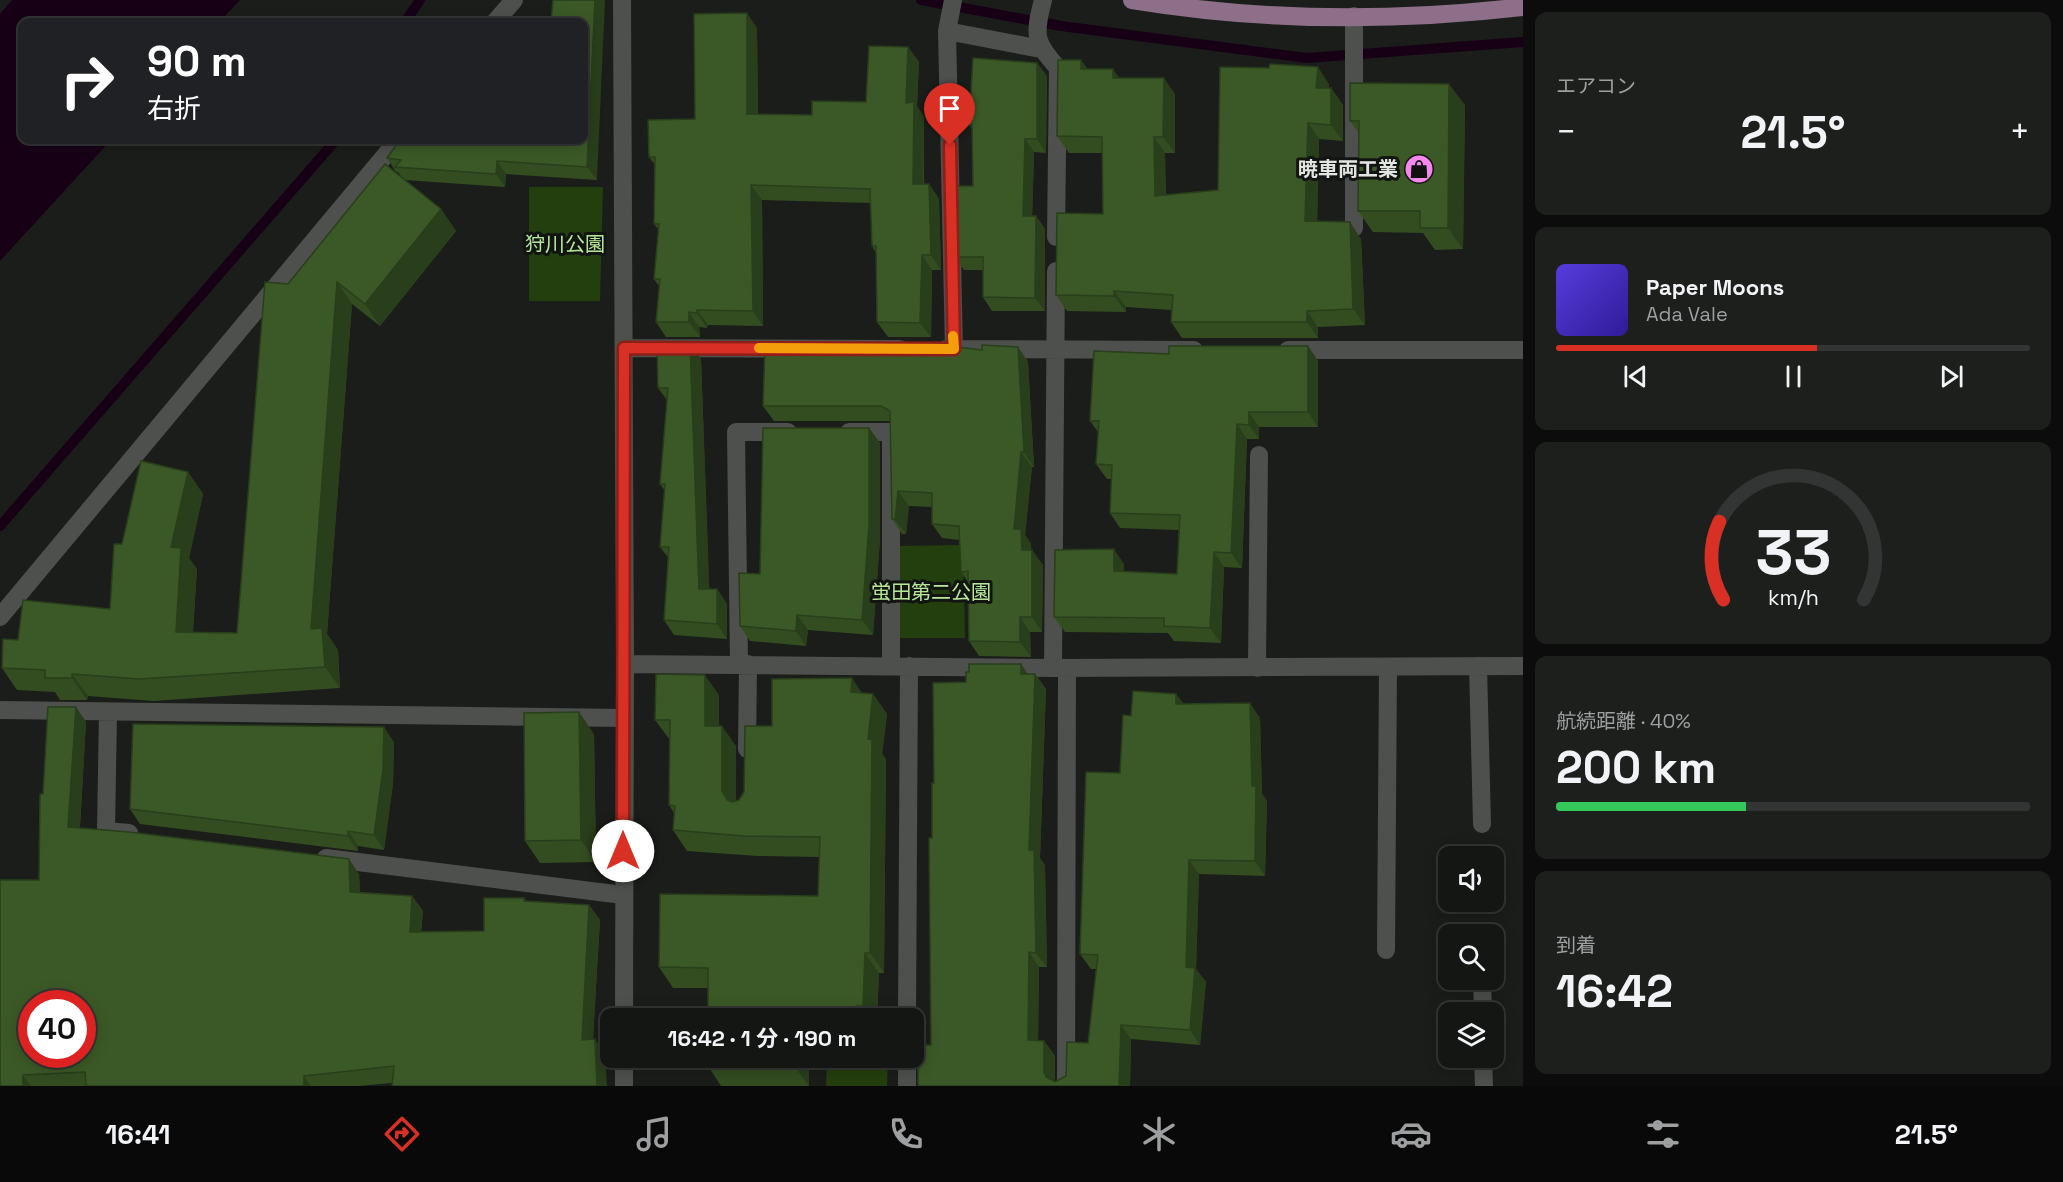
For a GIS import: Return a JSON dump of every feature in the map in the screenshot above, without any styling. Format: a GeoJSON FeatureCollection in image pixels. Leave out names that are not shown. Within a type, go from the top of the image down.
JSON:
{"type":"FeatureCollection","features":[{"type":"Feature","properties":{"kind":"main road"},"geometry":{"type":"LineString","coordinates":[[1132,0],[1228,12],[1354,16],[1423,15],[1523,7]]}},
{"type":"Feature","properties":{"kind":"street"},"geometry":{"type":"LineString","coordinates":[[498,18],[514,0]]}},
{"type":"Feature","properties":{"kind":"street"},"geometry":{"type":"LineString","coordinates":[[622,0],[624,1008]]}},
{"type":"Feature","properties":{"kind":"street"},"geometry":{"type":"LineString","coordinates":[[953,0],[947,32],[954,349]]}},
{"type":"Feature","properties":{"kind":"street"},"geometry":{"type":"LineString","coordinates":[[1043,2],[1039,43],[1058,68],[1055,351],[1066,1086]]}},
{"type":"Feature","properties":{"kind":"street"},"geometry":{"type":"LineString","coordinates":[[1354,16],[1354,228]]}},
{"type":"Feature","properties":{"kind":"street"},"geometry":{"type":"LineString","coordinates":[[947,32],[1039,43]]}},
{"type":"Feature","properties":{"kind":"street"},"geometry":{"type":"LineString","coordinates":[[0,617],[395,144]]}},
{"type":"Feature","properties":{"kind":"street"},"geometry":{"type":"LineString","coordinates":[[624,348],[1211,350]]}},
{"type":"Feature","properties":{"kind":"street"},"geometry":{"type":"LineString","coordinates":[[1271,350],[1523,350]]}},
{"type":"Feature","properties":{"kind":"street"},"geometry":{"type":"LineString","coordinates":[[747,765],[736,432],[808,432]]}},
{"type":"Feature","properties":{"kind":"street"},"geometry":{"type":"LineString","coordinates":[[832,432],[891,432],[900,666],[907,1008]]}},
{"type":"Feature","properties":{"kind":"street"},"geometry":{"type":"LineString","coordinates":[[1257,668],[1259,455]]}},
{"type":"Feature","properties":{"kind":"street"},"geometry":{"type":"LineString","coordinates":[[625,664],[1060,668],[1523,666]]}},
{"type":"Feature","properties":{"kind":"street"},"geometry":{"type":"LineString","coordinates":[[1478,666],[1482,824]]}},
{"type":"Feature","properties":{"kind":"street"},"geometry":{"type":"LineString","coordinates":[[1386,950],[1388,668]]}},
{"type":"Feature","properties":{"kind":"street"},"geometry":{"type":"LineString","coordinates":[[0,710],[624,718]]}},
{"type":"Feature","properties":{"kind":"street"},"geometry":{"type":"LineString","coordinates":[[108,712],[106,831],[141,835]]}},
{"type":"Feature","properties":{"kind":"street"},"geometry":{"type":"LineString","coordinates":[[306,856],[622,895]]}},
{"type":"Feature","properties":{"kind":"street"},"geometry":{"type":"LineString","coordinates":[[624,1068],[624,1086]]}},
{"type":"Feature","properties":{"kind":"street"},"geometry":{"type":"LineString","coordinates":[[906,1086],[907,1068]]}},
{"type":"Feature","properties":{"kind":"street"},"geometry":{"type":"LineString","coordinates":[[1483,1068],[1484,1086]]}},
{"type":"Feature","properties":{"kind":"green space","name":"狩川公園"},"geometry":{"type":"Polygon","coordinates":[[[529,187],[603,187],[600,301],[529,301],[529,187]]]}},
{"type":"Feature","properties":{"kind":"green space","name":"蛍田第二公園"},"geometry":{"type":"Polygon","coordinates":[[[963,545],[965,638],[899,638],[898,546],[963,545]]]}},
{"type":"Feature","properties":{"kind":"green space"},"geometry":{"type":"Polygon","coordinates":[[[827,1068],[888,1068],[887,1086],[826,1086],[827,1068]]]}},
{"type":"Feature","properties":{"kind":"shaded area"},"geometry":{"type":"Polygon","coordinates":[[[12,0],[240,0],[223,18],[18,18],[18,144],[107,144],[0,261],[0,14],[12,0]]]}},
{"type":"Feature","properties":{"kind":"building"},"geometry":{"type":"Polygon","coordinates":[[[553,0],[595,0],[587,167],[497,161],[496,174],[395,167],[401,160],[387,158],[397,144],[588,144],[588,18],[551,18],[553,0]]]}},
{"type":"Feature","properties":{"kind":"building"},"geometry":{"type":"Polygon","coordinates":[[[747,13],[747,114],[812,115],[812,101],[866,102],[869,46],[908,47],[906,103],[914,102],[913,184],[929,184],[931,255],[922,255],[920,323],[877,322],[876,246],[872,246],[870,189],[751,185],[753,311],[697,310],[697,313],[689,312],[689,322],[656,322],[660,279],[654,279],[659,224],[654,224],[655,157],[649,157],[648,120],[695,119],[694,14],[747,13]]]}},
{"type":"Feature","properties":{"kind":"building"},"geometry":{"type":"Polygon","coordinates":[[[973,58],[1037,63],[1037,139],[1025,139],[1023,216],[1036,216],[1035,298],[983,297],[983,257],[954,257],[953,186],[973,186],[972,125],[969,125],[973,58]]]}},
{"type":"Feature","properties":{"kind":"building"},"geometry":{"type":"Polygon","coordinates":[[[1058,60],[1081,60],[1081,69],[1113,69],[1113,78],[1164,78],[1163,137],[1154,137],[1155,196],[1218,190],[1220,67],[1269,68],[1270,64],[1318,67],[1316,88],[1331,88],[1331,125],[1308,123],[1305,221],[1350,222],[1353,309],[1307,311],[1307,322],[1171,322],[1173,295],[1114,291],[1114,296],[1056,295],[1057,213],[1103,214],[1102,137],[1057,136],[1058,60]]]}},
{"type":"Feature","properties":{"kind":"building","name":"暁車両工業"},"geometry":{"type":"Polygon","coordinates":[[[1350,83],[1449,84],[1448,228],[1420,228],[1420,211],[1358,211],[1359,121],[1350,121],[1350,83]]]}},
{"type":"Feature","properties":{"kind":"building"},"geometry":{"type":"Polygon","coordinates":[[[385,164],[441,209],[365,304],[337,282],[311,629],[322,628],[325,667],[139,679],[72,674],[72,678],[45,678],[45,670],[2,668],[3,639],[18,640],[23,600],[110,609],[114,544],[122,544],[141,461],[188,472],[171,547],[181,548],[176,632],[237,633],[265,282],[288,284],[385,164]]]}},
{"type":"Feature","properties":{"kind":"building"},"geometry":{"type":"Polygon","coordinates":[[[657,344],[690,345],[699,589],[717,589],[717,624],[664,620],[669,547],[660,547],[665,484],[660,484],[668,388],[658,388],[657,344]]]}},
{"type":"Feature","properties":{"kind":"building"},"geometry":{"type":"Polygon","coordinates":[[[878,345],[938,345],[982,350],[982,345],[1018,347],[1024,452],[1021,452],[1014,529],[1021,529],[1022,550],[1032,550],[1032,617],[1020,617],[1020,642],[969,641],[968,571],[961,572],[959,526],[932,524],[932,493],[898,491],[895,520],[892,519],[890,411],[881,406],[763,406],[765,347],[821,352],[822,346],[878,350],[878,345]]]}},
{"type":"Feature","properties":{"kind":"building"},"geometry":{"type":"Polygon","coordinates":[[[1169,346],[1308,346],[1308,412],[1249,412],[1249,425],[1237,424],[1231,553],[1214,552],[1210,628],[1164,626],[1164,618],[1054,617],[1055,550],[1114,549],[1114,571],[1177,574],[1180,515],[1110,513],[1112,465],[1096,464],[1099,421],[1090,421],[1094,351],[1169,354],[1169,346]]]}},
{"type":"Feature","properties":{"kind":"building"},"geometry":{"type":"Polygon","coordinates":[[[763,428],[869,428],[869,524],[862,620],[797,615],[796,631],[740,626],[739,573],[760,574],[763,428]]]}},
{"type":"Feature","properties":{"kind":"building"},"geometry":{"type":"Polygon","coordinates":[[[969,664],[1021,664],[1021,674],[1035,674],[1029,850],[1034,850],[1036,953],[1029,952],[1028,1040],[1044,1041],[1044,1072],[1046,1077],[1055,1082],[1066,1076],[1067,1042],[1088,1043],[1098,955],[1080,954],[1086,772],[1120,773],[1123,715],[1131,716],[1133,691],[1176,694],[1176,704],[1250,703],[1252,786],[1256,786],[1255,861],[1189,860],[1186,967],[1195,968],[1190,1030],[1121,1025],[1119,1086],[918,1086],[918,1068],[924,1068],[924,1045],[931,1045],[929,838],[932,838],[932,783],[934,783],[933,683],[966,682],[966,672],[969,672],[969,664]]]}},
{"type":"Feature","properties":{"kind":"building"},"geometry":{"type":"Polygon","coordinates":[[[656,674],[705,675],[705,726],[722,726],[722,791],[727,800],[732,802],[739,800],[744,792],[745,726],[772,726],[772,679],[852,678],[851,692],[873,694],[868,739],[872,739],[870,953],[865,953],[863,1006],[856,1006],[856,1008],[708,1008],[708,968],[659,967],[660,894],[818,896],[820,837],[744,836],[673,830],[675,806],[669,805],[670,720],[655,720],[656,674]]]}},
{"type":"Feature","properties":{"kind":"building"},"geometry":{"type":"Polygon","coordinates":[[[48,707],[76,707],[68,827],[129,832],[349,859],[350,892],[412,896],[410,932],[484,931],[484,898],[524,898],[524,901],[589,905],[582,1040],[595,1039],[597,1086],[392,1086],[394,1066],[304,1076],[304,1086],[86,1086],[85,1072],[23,1075],[23,1086],[0,1086],[0,880],[39,880],[40,794],[43,794],[48,707]]]}},
{"type":"Feature","properties":{"kind":"building"},"geometry":{"type":"Polygon","coordinates":[[[579,712],[581,840],[525,841],[524,713],[579,712]]]}},
{"type":"Feature","properties":{"kind":"building"},"geometry":{"type":"Polygon","coordinates":[[[133,724],[384,727],[383,769],[374,835],[348,831],[348,836],[130,809],[133,724]]]}},
{"type":"Feature","properties":{"kind":"waterway"},"geometry":{"type":"LineString","coordinates":[[408,18],[420,0]]}},
{"type":"Feature","properties":{"kind":"waterway"},"geometry":{"type":"LineString","coordinates":[[921,0],[1061,26],[1307,58],[1523,42]]}},
{"type":"Feature","properties":{"kind":"waterway"},"geometry":{"type":"LineString","coordinates":[[0,526],[333,144]]}},
{"type":"Feature","properties":{"kind":"slow traffic"},"geometry":{"type":"LineString","coordinates":[[759,348],[954,349],[953,336]]}},
{"type":"Feature","properties":{"kind":"place","name":"暁車両工業"},"geometry":{"type":"Point","coordinates":[1419,169]}},
{"type":"Feature","properties":{"kind":"route"},"geometry":{"type":"LineString","coordinates":[[623,851],[624,348],[954,349],[950,145]]}}]}
